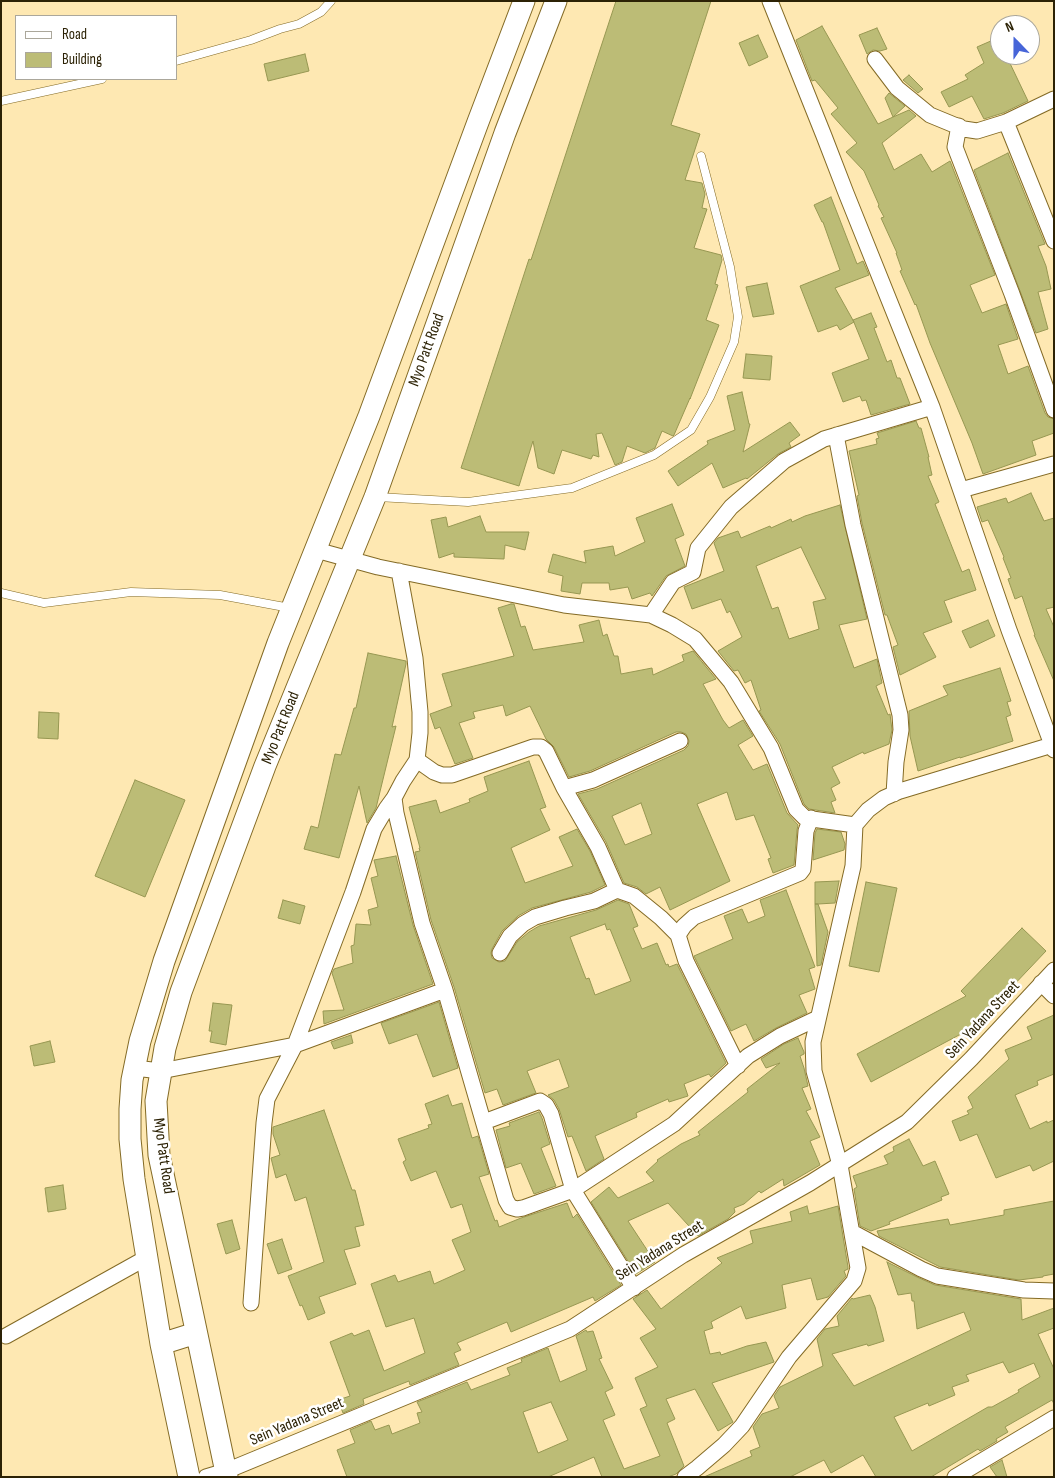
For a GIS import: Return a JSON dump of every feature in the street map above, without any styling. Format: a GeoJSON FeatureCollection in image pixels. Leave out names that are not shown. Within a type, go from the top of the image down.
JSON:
{"type":"FeatureCollection","features":[{"type":"Feature","properties":{"kind":"main road","name":"Myo Patt Road"},"geometry":{"type":"LineString","coordinates":[[189,1477],[161,1344],[134,1179],[130,1139],[130,1109],[134,1068],[140,1041],[164,961],[278,643],[370,416],[524,1]]}},
{"type":"Feature","properties":{"kind":"main road","name":"Myo Patt Road"},"geometry":{"type":"LineString","coordinates":[[226,1474],[159,1150],[156,1101],[165,1048],[181,992],[265,766],[374,497],[505,133],[556,1]]}},
{"type":"Feature","properties":{"kind":"main road"},"geometry":{"type":"LineString","coordinates":[[478,122],[505,133]]}},
{"type":"Feature","properties":{"kind":"main road"},"geometry":{"type":"LineString","coordinates":[[370,416],[399,428]]}},
{"type":"Feature","properties":{"kind":"main road"},"geometry":{"type":"LineString","coordinates":[[164,961],[190,969]]}},
{"type":"Feature","properties":{"kind":"main road"},"geometry":{"type":"LineString","coordinates":[[161,1344],[196,1332]]}},
{"type":"Feature","properties":{"kind":"street"},"geometry":{"type":"LineString","coordinates":[[685,1477],[724,1446],[742,1426],[789,1357],[854,1281],[858,1268],[840,1165],[814,1071],[813,1042],[853,866],[855,825],[868,810],[884,798],[894,794],[1053,748],[1009,630],[932,406],[770,1]]}},
{"type":"Feature","properties":{"kind":"street"},"geometry":{"type":"LineString","coordinates":[[875,59],[897,88],[930,115],[964,129],[977,131],[1006,122],[1054,99]]}},
{"type":"Feature","properties":{"kind":"street"},"geometry":{"type":"LineString","coordinates":[[1006,122],[1054,241]]}},
{"type":"Feature","properties":{"kind":"street"},"geometry":{"type":"LineString","coordinates":[[960,126],[955,147],[1012,294],[1054,410]]}},
{"type":"Feature","properties":{"kind":"street"},"geometry":{"type":"LineString","coordinates":[[651,615],[673,582],[693,572],[698,548],[731,507],[784,461],[824,438],[932,406]]}},
{"type":"Feature","properties":{"kind":"street"},"geometry":{"type":"LineString","coordinates":[[836,435],[853,525],[900,716],[901,730],[894,794]]}},
{"type":"Feature","properties":{"kind":"street"},"geometry":{"type":"LineString","coordinates":[[962,490],[1054,464]]}},
{"type":"Feature","properties":{"kind":"street"},"geometry":{"type":"LineString","coordinates":[[316,550],[348,560],[564,605],[651,615],[672,625],[695,639],[731,682],[771,748],[796,809],[805,818],[855,825]]}},
{"type":"Feature","properties":{"kind":"street"},"geometry":{"type":"LineString","coordinates":[[251,1303],[265,1110],[271,1090],[295,1045],[353,892],[374,829],[417,760],[420,733],[418,687],[399,571]]}},
{"type":"Feature","properties":{"kind":"street"},"geometry":{"type":"LineString","coordinates":[[564,788],[593,780],[680,741]]}},
{"type":"Feature","properties":{"kind":"street"},"geometry":{"type":"LineString","coordinates":[[417,760],[434,772],[442,775],[452,775],[533,747],[541,747],[546,751],[564,788],[598,847],[617,890]]}},
{"type":"Feature","properties":{"kind":"street"},"geometry":{"type":"LineString","coordinates":[[394,798],[422,922],[445,990],[506,1200],[510,1207],[523,1208],[573,1190],[674,1124],[748,1056],[780,1036],[818,1018]]}},
{"type":"Feature","properties":{"kind":"street"},"geometry":{"type":"LineString","coordinates":[[678,934],[694,917],[800,873],[803,869],[806,831],[811,818]]}},
{"type":"Feature","properties":{"kind":"street"},"geometry":{"type":"LineString","coordinates":[[500,953],[510,936],[523,924],[535,917],[594,901],[617,890],[634,896],[678,934],[686,961],[738,1066]]}},
{"type":"Feature","properties":{"kind":"street","name":"Sein Yadana Street"},"geometry":{"type":"LineString","coordinates":[[206,1477],[226,1474],[570,1329],[683,1255],[840,1165],[907,1122],[971,1059],[1054,970]]}},
{"type":"Feature","properties":{"kind":"street"},"geometry":{"type":"LineString","coordinates":[[1041,984],[1054,996]]}},
{"type":"Feature","properties":{"kind":"street"},"geometry":{"type":"LineString","coordinates":[[134,1068],[161,1071],[295,1045],[445,990]]}},
{"type":"Feature","properties":{"kind":"street"},"geometry":{"type":"LineString","coordinates":[[484,1122],[540,1101],[546,1105],[551,1114],[573,1190],[634,1288]]}},
{"type":"Feature","properties":{"kind":"street"},"geometry":{"type":"LineString","coordinates":[[852,1232],[920,1269],[938,1276],[1024,1290],[1054,1291]]}},
{"type":"Feature","properties":{"kind":"street"},"geometry":{"type":"LineString","coordinates":[[6,1336],[146,1258]]}},
{"type":"Feature","properties":{"kind":"street"},"geometry":{"type":"LineString","coordinates":[[955,1477],[1054,1418]]}},
{"type":"Feature","properties":{"kind":"lane"},"geometry":{"type":"LineString","coordinates":[[178,60],[299,24],[321,12],[331,1]]}},
{"type":"Feature","properties":{"kind":"lane"},"geometry":{"type":"LineString","coordinates":[[1,101],[97,80]]}},
{"type":"Feature","properties":{"kind":"lane"},"geometry":{"type":"LineString","coordinates":[[374,497],[468,502],[572,488],[654,455],[691,430],[710,397],[734,342],[738,317],[730,267],[701,156]]}},
{"type":"Feature","properties":{"kind":"lane"},"geometry":{"type":"LineString","coordinates":[[1,593],[44,603],[131,592],[220,595],[292,609]]}},
{"type":"Feature","properties":{"kind":"building"},"geometry":{"type":"Polygon","coordinates":[[[616,1],[711,1],[671,125],[700,134],[685,180],[702,183],[705,194],[702,208],[707,209],[694,248],[721,255],[722,260],[715,284],[718,285],[706,320],[719,325],[690,399],[673,436],[662,431],[655,448],[645,453],[627,446],[622,462],[615,465],[602,433],[596,434],[599,457],[593,455],[591,459],[562,450],[554,474],[538,468],[533,441],[519,486],[461,468],[616,1]]]}},
{"type":"Feature","properties":{"kind":"building"},"geometry":{"type":"Polygon","coordinates":[[[822,26],[878,124],[909,110],[916,116],[882,143],[894,170],[921,154],[932,172],[950,161],[995,275],[970,285],[982,313],[1006,304],[1018,339],[998,345],[1008,374],[1028,366],[1045,413],[1048,417],[1054,419],[1054,433],[1032,441],[1036,455],[983,474],[916,304],[900,271],[902,270],[897,253],[881,218],[884,217],[879,205],[864,171],[846,152],[857,143],[831,114],[838,108],[815,80],[812,81],[796,40],[822,26]]]}},
{"type":"Feature","properties":{"kind":"building"},"geometry":{"type":"Polygon","coordinates":[[[877,28],[887,49],[873,50],[867,54],[859,35],[877,28]]]}},
{"type":"Feature","properties":{"kind":"building"},"geometry":{"type":"Polygon","coordinates":[[[758,35],[768,57],[749,66],[739,43],[758,35]]]}},
{"type":"Feature","properties":{"kind":"building"},"geometry":{"type":"Polygon","coordinates":[[[990,41],[990,65],[1011,65],[1028,101],[1003,113],[984,119],[972,96],[949,107],[941,92],[968,79],[965,75],[984,63],[977,47],[990,41]]]}},
{"type":"Feature","properties":{"kind":"building"},"geometry":{"type":"Polygon","coordinates":[[[305,54],[309,71],[268,81],[264,64],[305,54]]]}},
{"type":"Feature","properties":{"kind":"building"},"geometry":{"type":"Polygon","coordinates":[[[909,75],[923,89],[918,93],[903,80],[909,75]]]}},
{"type":"Feature","properties":{"kind":"building"},"geometry":{"type":"Polygon","coordinates":[[[889,93],[905,106],[893,117],[885,98],[889,93]]]}},
{"type":"Feature","properties":{"kind":"building"},"geometry":{"type":"Polygon","coordinates":[[[1008,153],[1045,244],[1038,246],[1046,266],[1051,289],[1038,292],[1048,329],[1036,333],[974,170],[1008,153]]]}},
{"type":"Feature","properties":{"kind":"building"},"geometry":{"type":"Polygon","coordinates":[[[831,197],[857,264],[863,261],[869,275],[835,288],[854,322],[840,330],[837,325],[818,332],[800,286],[840,270],[823,222],[814,205],[831,197]]]}},
{"type":"Feature","properties":{"kind":"building"},"geometry":{"type":"Polygon","coordinates":[[[767,283],[774,314],[753,317],[746,287],[767,283]]]}},
{"type":"Feature","properties":{"kind":"building"},"geometry":{"type":"Polygon","coordinates":[[[871,313],[877,327],[874,328],[887,362],[891,360],[897,378],[900,378],[910,404],[871,415],[866,400],[862,401],[860,396],[843,402],[832,373],[869,359],[853,320],[871,313]]]}},
{"type":"Feature","properties":{"kind":"building"},"geometry":{"type":"Polygon","coordinates":[[[746,354],[772,356],[770,380],[743,378],[746,354]]]}},
{"type":"Feature","properties":{"kind":"building"},"geometry":{"type":"Polygon","coordinates":[[[742,392],[750,424],[743,452],[790,422],[800,435],[789,443],[791,447],[778,454],[747,479],[723,488],[712,463],[678,486],[668,471],[708,444],[707,441],[735,430],[727,396],[742,392]]]}},
{"type":"Feature","properties":{"kind":"building"},"geometry":{"type":"Polygon","coordinates":[[[916,421],[919,428],[921,428],[929,457],[932,475],[928,476],[939,502],[935,504],[962,572],[969,569],[976,590],[944,601],[952,622],[923,633],[936,657],[900,675],[893,647],[898,645],[887,615],[885,615],[862,523],[857,496],[859,495],[849,451],[877,444],[876,439],[879,438],[877,433],[916,421]]]}},
{"type":"Feature","properties":{"kind":"building"},"geometry":{"type":"Polygon","coordinates":[[[1031,493],[1044,521],[1054,518],[1054,607],[1046,609],[1054,627],[1054,681],[1034,635],[1022,596],[1015,599],[1008,579],[1011,578],[1004,557],[988,520],[982,522],[977,507],[1006,498],[1008,503],[1031,493]]]}},
{"type":"Feature","properties":{"kind":"building"},"geometry":{"type":"Polygon","coordinates":[[[672,504],[684,535],[675,539],[685,566],[666,576],[652,596],[650,593],[632,599],[628,587],[610,590],[609,583],[582,583],[580,594],[561,591],[563,576],[548,572],[553,554],[586,563],[584,551],[613,546],[615,556],[645,542],[636,518],[672,504]]]}},
{"type":"Feature","properties":{"kind":"building"},"geometry":{"type":"Polygon","coordinates":[[[840,505],[867,619],[839,625],[854,668],[877,659],[882,683],[876,686],[888,715],[890,714],[892,730],[889,744],[864,754],[863,752],[832,767],[840,783],[831,788],[836,800],[831,802],[835,813],[809,809],[804,804],[780,744],[759,711],[761,710],[751,680],[745,683],[738,670],[734,671],[718,651],[742,637],[730,611],[727,613],[721,599],[692,609],[684,587],[724,571],[714,543],[718,538],[738,531],[741,538],[770,526],[771,528],[791,519],[792,522],[840,505]],[[801,547],[756,566],[772,609],[778,607],[789,639],[819,629],[813,602],[826,599],[801,547]]]}},
{"type":"Feature","properties":{"kind":"building"},"geometry":{"type":"Polygon","coordinates":[[[480,516],[486,532],[529,532],[525,550],[505,545],[504,559],[454,557],[454,553],[439,558],[431,520],[446,517],[448,527],[480,516]]]}},
{"type":"Feature","properties":{"kind":"building"},"geometry":{"type":"Polygon","coordinates":[[[514,604],[521,627],[525,626],[533,650],[584,642],[579,625],[599,620],[603,636],[607,634],[614,656],[618,656],[621,674],[652,668],[653,675],[684,661],[682,655],[693,651],[716,679],[703,684],[723,720],[729,728],[743,720],[753,736],[738,745],[753,770],[767,764],[787,813],[798,825],[794,865],[773,873],[768,859],[771,858],[754,815],[736,820],[727,792],[697,804],[730,881],[670,910],[660,887],[646,894],[637,887],[624,883],[606,842],[578,794],[597,789],[684,750],[688,746],[689,741],[686,734],[681,732],[676,732],[590,771],[569,777],[554,747],[546,739],[530,706],[506,716],[503,705],[473,712],[475,718],[459,723],[473,758],[455,764],[440,727],[435,729],[430,714],[452,706],[442,674],[514,656],[498,608],[514,604]],[[641,803],[612,816],[625,845],[652,834],[641,803]]]}},
{"type":"Feature","properties":{"kind":"building"},"geometry":{"type":"Polygon","coordinates":[[[988,620],[995,636],[970,648],[962,631],[988,620]]]}},
{"type":"Feature","properties":{"kind":"building"},"geometry":{"type":"Polygon","coordinates":[[[368,653],[406,661],[406,664],[392,727],[396,726],[376,808],[367,823],[359,786],[339,858],[304,849],[311,826],[318,828],[335,754],[341,755],[354,708],[356,708],[368,653]]]}},
{"type":"Feature","properties":{"kind":"building"},"geometry":{"type":"Polygon","coordinates":[[[1000,668],[1011,701],[1007,702],[1011,715],[1006,717],[1013,741],[918,771],[910,736],[909,711],[948,695],[943,686],[1000,668]]]}},
{"type":"Feature","properties":{"kind":"building"},"geometry":{"type":"Polygon","coordinates":[[[39,712],[59,713],[58,739],[38,738],[39,712]]]}},
{"type":"Feature","properties":{"kind":"building"},"geometry":{"type":"Polygon","coordinates":[[[529,761],[546,807],[540,809],[550,830],[511,848],[525,883],[573,866],[559,837],[577,829],[590,851],[605,885],[591,892],[532,908],[518,916],[502,931],[492,949],[492,958],[499,962],[505,961],[517,942],[539,926],[596,910],[618,900],[629,904],[638,926],[633,928],[642,949],[657,943],[666,965],[668,964],[669,967],[677,964],[726,1063],[711,1077],[709,1074],[684,1084],[688,1096],[669,1102],[668,1099],[636,1113],[637,1117],[595,1136],[604,1159],[586,1171],[572,1136],[568,1137],[559,1109],[554,1100],[548,1095],[569,1087],[559,1059],[527,1071],[536,1093],[503,1105],[497,1089],[485,1093],[454,987],[431,920],[415,852],[420,851],[420,848],[409,807],[436,800],[440,813],[470,802],[469,799],[488,791],[484,777],[529,761]],[[605,924],[570,937],[586,979],[589,978],[595,995],[631,981],[610,929],[607,930],[605,924]]]}},
{"type":"Feature","properties":{"kind":"building"},"geometry":{"type":"Polygon","coordinates":[[[135,780],[185,800],[145,897],[95,876],[135,780]]]}},
{"type":"Feature","properties":{"kind":"building"},"geometry":{"type":"Polygon","coordinates":[[[817,829],[841,832],[845,844],[844,850],[813,860],[817,829]]]}},
{"type":"Feature","properties":{"kind":"building"},"geometry":{"type":"Polygon","coordinates":[[[396,856],[413,925],[433,984],[324,1024],[323,1011],[344,1010],[332,973],[334,969],[353,963],[351,946],[354,945],[356,924],[371,925],[368,910],[378,907],[371,878],[378,876],[374,860],[396,856]]]}},
{"type":"Feature","properties":{"kind":"building"},"geometry":{"type":"Polygon","coordinates":[[[839,881],[835,903],[818,904],[828,932],[821,965],[817,966],[815,882],[839,881]]]}},
{"type":"Feature","properties":{"kind":"building"},"geometry":{"type":"Polygon","coordinates":[[[866,882],[897,888],[879,972],[849,966],[866,882]]]}},
{"type":"Feature","properties":{"kind":"building"},"geometry":{"type":"Polygon","coordinates":[[[786,890],[815,967],[809,969],[815,989],[799,995],[807,1013],[754,1041],[746,1024],[731,1031],[694,956],[733,939],[724,916],[742,909],[748,923],[765,916],[760,900],[786,890]]]}},
{"type":"Feature","properties":{"kind":"building"},"geometry":{"type":"Polygon","coordinates":[[[283,900],[305,906],[300,924],[278,918],[283,900]]]}},
{"type":"Feature","properties":{"kind":"building"},"geometry":{"type":"Polygon","coordinates":[[[1022,928],[1046,951],[974,1027],[871,1082],[857,1054],[966,996],[961,991],[1022,928]]]}},
{"type":"Feature","properties":{"kind":"building"},"geometry":{"type":"Polygon","coordinates":[[[439,1002],[458,1068],[433,1077],[417,1034],[389,1044],[381,1023],[439,1002]]]}},
{"type":"Feature","properties":{"kind":"building"},"geometry":{"type":"Polygon","coordinates":[[[213,1003],[232,1005],[226,1045],[210,1042],[212,1031],[209,1031],[213,1003]]]}},
{"type":"Feature","properties":{"kind":"building"},"geometry":{"type":"Polygon","coordinates":[[[1054,1015],[1054,1074],[1037,1081],[1038,1085],[1015,1095],[1030,1129],[1047,1121],[1047,1123],[1054,1120],[1054,1161],[1033,1171],[1030,1165],[996,1178],[977,1134],[960,1141],[952,1121],[969,1114],[967,1111],[973,1108],[968,1097],[1009,1059],[1005,1050],[1032,1039],[1027,1027],[1054,1015]]]}},
{"type":"Feature","properties":{"kind":"building"},"geometry":{"type":"Polygon","coordinates":[[[351,1035],[353,1043],[334,1049],[331,1042],[351,1035]]]}},
{"type":"Feature","properties":{"kind":"building"},"geometry":{"type":"Polygon","coordinates":[[[798,1038],[804,1052],[800,1056],[808,1086],[802,1088],[811,1109],[806,1111],[820,1137],[810,1141],[820,1165],[784,1186],[783,1179],[761,1193],[759,1191],[744,1204],[734,1208],[735,1212],[728,1219],[698,1236],[668,1203],[628,1221],[655,1262],[636,1274],[591,1202],[609,1187],[618,1198],[654,1181],[646,1172],[657,1160],[681,1144],[700,1135],[698,1132],[748,1092],[747,1089],[780,1063],[766,1068],[761,1059],[784,1044],[798,1038]]]}},
{"type":"Feature","properties":{"kind":"building"},"geometry":{"type":"Polygon","coordinates":[[[50,1041],[55,1062],[34,1066],[30,1046],[50,1041]]]}},
{"type":"Feature","properties":{"kind":"building"},"geometry":{"type":"Polygon","coordinates":[[[448,1095],[452,1106],[462,1103],[472,1138],[478,1136],[489,1174],[479,1177],[499,1227],[567,1203],[573,1218],[577,1214],[621,1285],[595,1301],[593,1297],[511,1332],[507,1322],[457,1343],[461,1350],[454,1353],[459,1365],[410,1385],[409,1381],[363,1399],[364,1404],[343,1413],[338,1400],[350,1396],[330,1342],[352,1333],[354,1336],[369,1330],[384,1371],[425,1353],[414,1318],[386,1327],[371,1284],[395,1275],[398,1282],[430,1271],[434,1284],[465,1270],[452,1240],[471,1232],[462,1204],[451,1208],[436,1171],[411,1181],[403,1162],[406,1160],[398,1139],[429,1128],[428,1125],[432,1124],[425,1104],[448,1095]]]}},
{"type":"Feature","properties":{"kind":"building"},"geometry":{"type":"Polygon","coordinates":[[[324,1110],[352,1190],[355,1190],[364,1225],[355,1227],[360,1246],[344,1250],[356,1284],[319,1297],[325,1313],[308,1320],[288,1276],[324,1262],[306,1197],[295,1201],[286,1174],[276,1178],[271,1158],[280,1155],[273,1134],[273,1127],[324,1110]]]}},
{"type":"Feature","properties":{"kind":"building"},"geometry":{"type":"Polygon","coordinates":[[[539,1112],[550,1144],[541,1148],[556,1186],[534,1194],[521,1163],[506,1168],[496,1130],[510,1126],[509,1123],[539,1112]]]}},
{"type":"Feature","properties":{"kind":"building"},"geometry":{"type":"Polygon","coordinates":[[[909,1139],[923,1166],[935,1161],[949,1194],[941,1197],[942,1200],[871,1231],[860,1226],[854,1189],[857,1187],[853,1176],[888,1164],[884,1156],[894,1151],[893,1147],[909,1139]]]}},
{"type":"Feature","properties":{"kind":"building"},"geometry":{"type":"Polygon","coordinates":[[[63,1185],[66,1209],[48,1212],[45,1188],[63,1185]]]}},
{"type":"Feature","properties":{"kind":"building"},"geometry":{"type":"Polygon","coordinates":[[[1054,1201],[1054,1274],[1043,1277],[1019,1280],[940,1267],[879,1236],[877,1231],[948,1219],[950,1225],[1004,1215],[1004,1210],[1054,1201]]]}},
{"type":"Feature","properties":{"kind":"building"},"geometry":{"type":"Polygon","coordinates":[[[807,1206],[809,1214],[838,1206],[848,1267],[844,1271],[846,1276],[828,1297],[817,1300],[811,1278],[782,1285],[786,1308],[746,1319],[741,1306],[711,1322],[713,1328],[704,1331],[710,1354],[720,1352],[721,1355],[766,1342],[774,1362],[712,1383],[733,1422],[718,1431],[695,1389],[666,1399],[675,1419],[667,1423],[684,1466],[676,1474],[668,1477],[602,1477],[594,1457],[548,1477],[347,1477],[337,1450],[355,1443],[350,1430],[371,1421],[375,1430],[389,1425],[392,1434],[420,1423],[417,1413],[422,1412],[417,1402],[467,1382],[471,1390],[510,1375],[507,1368],[522,1362],[521,1359],[548,1348],[560,1382],[587,1370],[576,1336],[586,1330],[587,1332],[593,1331],[602,1358],[599,1359],[613,1388],[605,1392],[615,1415],[603,1420],[624,1469],[660,1456],[640,1409],[647,1406],[635,1378],[658,1367],[640,1338],[656,1329],[633,1299],[647,1290],[661,1309],[722,1263],[717,1258],[753,1243],[750,1231],[792,1221],[790,1212],[807,1206]],[[551,1402],[523,1412],[538,1453],[568,1440],[551,1402]]]}},
{"type":"Feature","properties":{"kind":"building"},"geometry":{"type":"Polygon","coordinates":[[[232,1220],[240,1249],[226,1254],[217,1224],[232,1220]]]}},
{"type":"Feature","properties":{"kind":"building"},"geometry":{"type":"Polygon","coordinates":[[[282,1239],[292,1269],[278,1274],[267,1244],[282,1239]]]}},
{"type":"Feature","properties":{"kind":"building"},"geometry":{"type":"Polygon","coordinates":[[[887,1262],[935,1285],[1021,1299],[1022,1320],[1054,1308],[1054,1328],[1038,1334],[1054,1369],[1054,1404],[1052,1400],[1005,1427],[1008,1432],[996,1439],[997,1441],[980,1451],[978,1449],[931,1477],[876,1477],[863,1455],[831,1473],[824,1460],[790,1477],[704,1477],[752,1456],[750,1451],[760,1447],[753,1427],[762,1414],[779,1408],[774,1396],[780,1387],[823,1366],[817,1339],[825,1329],[839,1326],[837,1316],[852,1298],[870,1295],[884,1341],[832,1354],[854,1386],[971,1330],[964,1312],[917,1329],[914,1301],[912,1301],[911,1293],[898,1295],[887,1262]],[[1003,1362],[966,1375],[969,1381],[952,1387],[955,1395],[929,1406],[928,1403],[894,1417],[912,1451],[988,1407],[992,1407],[1019,1392],[1018,1390],[1040,1377],[1034,1363],[1009,1373],[1003,1362]]]}},
{"type":"Feature","properties":{"kind":"building"},"geometry":{"type":"Polygon","coordinates":[[[1002,1460],[1007,1477],[997,1477],[990,1467],[1002,1460]]]}}]}
